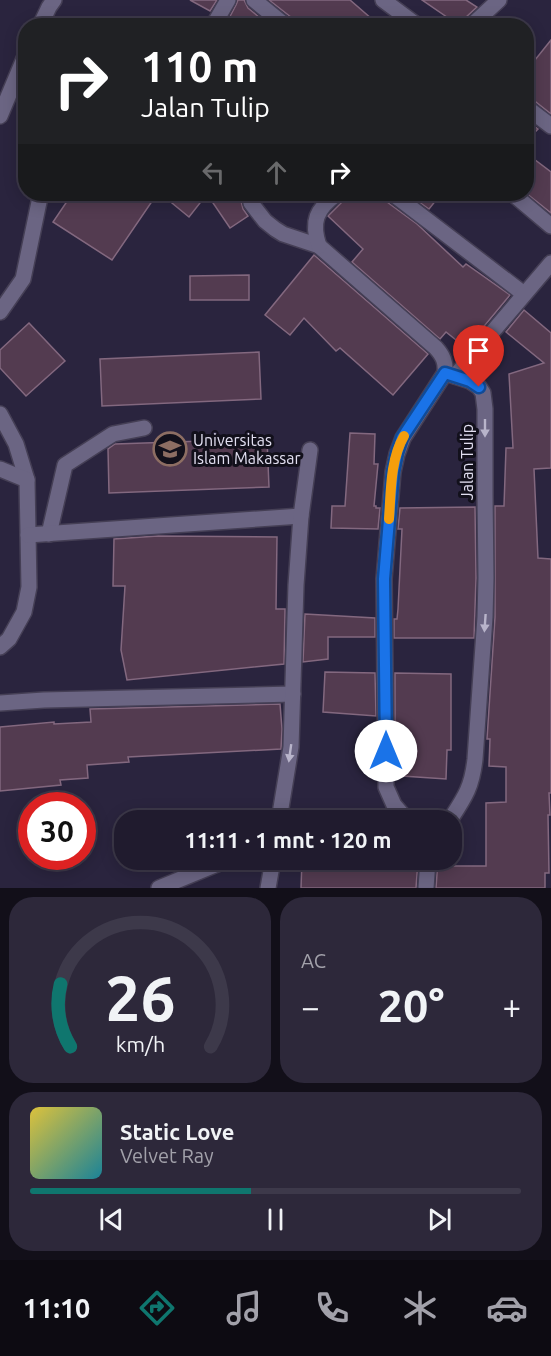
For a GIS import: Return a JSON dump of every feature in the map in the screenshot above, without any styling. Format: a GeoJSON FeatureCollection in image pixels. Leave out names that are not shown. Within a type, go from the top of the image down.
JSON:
{"type":"FeatureCollection","features":[{"type":"Feature","properties":{"kind":"street"},"geometry":{"type":"LineString","coordinates":[[36,18],[41,0]]}},
{"type":"Feature","properties":{"kind":"street"},"geometry":{"type":"LineString","coordinates":[[44,18],[54,0]]}},
{"type":"Feature","properties":{"kind":"street"},"geometry":{"type":"LineString","coordinates":[[218,18],[228,0]]}},
{"type":"Feature","properties":{"kind":"street"},"geometry":{"type":"LineString","coordinates":[[254,0],[276,18]]}},
{"type":"Feature","properties":{"kind":"street"},"geometry":{"type":"LineString","coordinates":[[383,0],[407,18]]}},
{"type":"Feature","properties":{"kind":"street"},"geometry":{"type":"LineString","coordinates":[[480,18],[499,0]]}},
{"type":"Feature","properties":{"kind":"street"},"geometry":{"type":"LineString","coordinates":[[0,116],[18,74]]}},
{"type":"Feature","properties":{"kind":"street"},"geometry":{"type":"LineString","coordinates":[[534,113],[551,126]]}},
{"type":"Feature","properties":{"kind":"street"},"geometry":{"type":"LineString","coordinates":[[0,312],[23,279],[39,201]]}},
{"type":"Feature","properties":{"kind":"street"},"geometry":{"type":"LineString","coordinates":[[252,201],[275,229],[319,246],[436,348],[442,355],[450,375]]}},
{"type":"Feature","properties":{"kind":"street"},"geometry":{"type":"LineString","coordinates":[[319,246],[315,234],[315,220],[328,201]]}},
{"type":"Feature","properties":{"kind":"street"},"geometry":{"type":"LineString","coordinates":[[402,201],[524,294]]}},
{"type":"Feature","properties":{"kind":"street"},"geometry":{"type":"LineString","coordinates":[[521,201],[551,226]]}},
{"type":"Feature","properties":{"kind":"street"},"geometry":{"type":"LineString","coordinates":[[398,810],[386,787],[384,579],[393,472],[397,453],[402,438],[450,375],[551,263]]}},
{"type":"Feature","properties":{"kind":"street","name":"Jalan Tulip"},"geometry":{"type":"LineString","coordinates":[[450,375],[470,381],[479,387],[483,393],[485,409],[485,617],[473,777],[468,792],[456,810]]}},
{"type":"Feature","properties":{"kind":"street"},"geometry":{"type":"LineString","coordinates":[[0,414],[16,444],[27,480],[29,587],[24,612],[9,639],[0,647]]}},
{"type":"Feature","properties":{"kind":"street"},"geometry":{"type":"LineString","coordinates":[[49,534],[65,465],[113,434],[144,428]]}},
{"type":"Feature","properties":{"kind":"street"},"geometry":{"type":"LineString","coordinates":[[281,810],[291,747],[296,585],[301,516],[310,450]]}},
{"type":"Feature","properties":{"kind":"street"},"geometry":{"type":"LineString","coordinates":[[0,469],[27,480]]}},
{"type":"Feature","properties":{"kind":"street"},"geometry":{"type":"LineString","coordinates":[[28,535],[301,516]]}},
{"type":"Feature","properties":{"kind":"street"},"geometry":{"type":"LineString","coordinates":[[0,703],[293,694]]}},
{"type":"Feature","properties":{"kind":"street"},"geometry":{"type":"LineString","coordinates":[[159,888],[203,870]]}},
{"type":"Feature","properties":{"kind":"street"},"geometry":{"type":"LineString","coordinates":[[268,888],[271,870]]}},
{"type":"Feature","properties":{"kind":"street"},"geometry":{"type":"LineString","coordinates":[[426,888],[427,870]]}},
{"type":"Feature","properties":{"kind":"building"},"geometry":{"type":"Polygon","coordinates":[[[190,0],[217,0],[210,11],[190,0]]]}},
{"type":"Feature","properties":{"kind":"building"},"geometry":{"type":"Polygon","coordinates":[[[238,0],[244,0],[248,8],[260,18],[229,18],[238,0]]]}},
{"type":"Feature","properties":{"kind":"building"},"geometry":{"type":"Polygon","coordinates":[[[269,0],[350,0],[371,18],[292,18],[269,0]]]}},
{"type":"Feature","properties":{"kind":"building"},"geometry":{"type":"Polygon","coordinates":[[[422,0],[466,0],[477,7],[465,18],[448,18],[422,0]]]}},
{"type":"Feature","properties":{"kind":"building"},"geometry":{"type":"Polygon","coordinates":[[[551,40],[551,114],[534,101],[535,60],[551,40]]]}},
{"type":"Feature","properties":{"kind":"building"},"geometry":{"type":"Polygon","coordinates":[[[534,159],[551,172],[551,213],[534,199],[534,159]]]}},
{"type":"Feature","properties":{"kind":"building"},"geometry":{"type":"Polygon","coordinates":[[[67,201],[152,201],[112,260],[53,222],[67,201]]]}},
{"type":"Feature","properties":{"kind":"building"},"geometry":{"type":"Polygon","coordinates":[[[170,201],[202,201],[189,217],[170,201]]]}},
{"type":"Feature","properties":{"kind":"building"},"geometry":{"type":"Polygon","coordinates":[[[212,201],[241,201],[248,216],[230,228],[212,201]]]}},
{"type":"Feature","properties":{"kind":"building"},"geometry":{"type":"Polygon","coordinates":[[[343,201],[386,201],[417,224],[463,267],[466,264],[510,295],[466,348],[446,332],[440,339],[352,262],[363,249],[328,216],[343,201]]]}},
{"type":"Feature","properties":{"kind":"building"},"geometry":{"type":"Polygon","coordinates":[[[418,201],[435,201],[429,209],[418,201]]]}},
{"type":"Feature","properties":{"kind":"building"},"geometry":{"type":"Polygon","coordinates":[[[314,255],[428,354],[393,395],[340,348],[336,351],[304,318],[290,335],[265,315],[314,255]]]}},
{"type":"Feature","properties":{"kind":"building"},"geometry":{"type":"Polygon","coordinates":[[[249,275],[249,300],[190,300],[190,276],[249,275]]]}},
{"type":"Feature","properties":{"kind":"building"},"geometry":{"type":"Polygon","coordinates":[[[524,310],[551,333],[551,468],[534,469],[538,558],[551,559],[549,873],[545,873],[545,888],[436,888],[437,870],[462,870],[462,866],[486,866],[486,803],[506,802],[506,767],[489,766],[490,739],[487,739],[495,617],[495,506],[504,506],[506,448],[513,448],[509,374],[544,363],[506,332],[524,310]]]}},
{"type":"Feature","properties":{"kind":"building"},"geometry":{"type":"Polygon","coordinates":[[[29,323],[65,361],[26,396],[0,368],[0,350],[29,323]]]}},
{"type":"Feature","properties":{"kind":"building"},"geometry":{"type":"Polygon","coordinates":[[[259,352],[261,399],[102,406],[100,359],[259,352]]]}},
{"type":"Feature","properties":{"kind":"building"},"geometry":{"type":"Polygon","coordinates":[[[350,433],[375,434],[374,464],[378,464],[374,506],[380,508],[378,529],[331,528],[332,506],[345,506],[350,433]]]}},
{"type":"Feature","properties":{"kind":"building"},"geometry":{"type":"Polygon","coordinates":[[[267,439],[269,487],[109,493],[108,449],[115,444],[267,439]]]}},
{"type":"Feature","properties":{"kind":"building"},"geometry":{"type":"Polygon","coordinates":[[[475,507],[474,638],[394,638],[394,619],[397,619],[398,609],[402,529],[398,529],[400,508],[475,507]]]}},
{"type":"Feature","properties":{"kind":"building"},"geometry":{"type":"Polygon","coordinates":[[[158,536],[277,537],[276,609],[285,609],[284,664],[127,680],[121,650],[125,586],[113,586],[114,539],[158,536]]]}},
{"type":"Feature","properties":{"kind":"building"},"geometry":{"type":"Polygon","coordinates":[[[305,614],[375,618],[375,637],[328,637],[328,659],[303,662],[305,614]]]}},
{"type":"Feature","properties":{"kind":"building"},"geometry":{"type":"Polygon","coordinates":[[[325,672],[375,673],[376,716],[323,712],[325,672]]]}},
{"type":"Feature","properties":{"kind":"building"},"geometry":{"type":"Polygon","coordinates":[[[395,673],[451,674],[451,750],[447,750],[446,779],[402,776],[404,749],[395,749],[395,673]]]}},
{"type":"Feature","properties":{"kind":"building"},"geometry":{"type":"Polygon","coordinates":[[[280,704],[281,749],[128,757],[129,762],[87,765],[88,778],[60,780],[61,785],[0,791],[0,727],[54,722],[54,724],[91,722],[90,709],[280,704]]]}},
{"type":"Feature","properties":{"kind":"building"},"geometry":{"type":"Polygon","coordinates":[[[302,870],[417,870],[416,888],[301,888],[302,870]]]}},
{"type":"Feature","properties":{"kind":"slow traffic"},"geometry":{"type":"LineString","coordinates":[[389,519],[393,472],[404,436]]}},
{"type":"Feature","properties":{"kind":"place","name":"Universitas Islam Makassar"},"geometry":{"type":"Point","coordinates":[170,449]}},
{"type":"Feature","properties":{"kind":"route"},"geometry":{"type":"LineString","coordinates":[[386,751],[384,579],[393,472],[397,453],[402,438],[445,373],[470,381],[479,387]]}}]}
